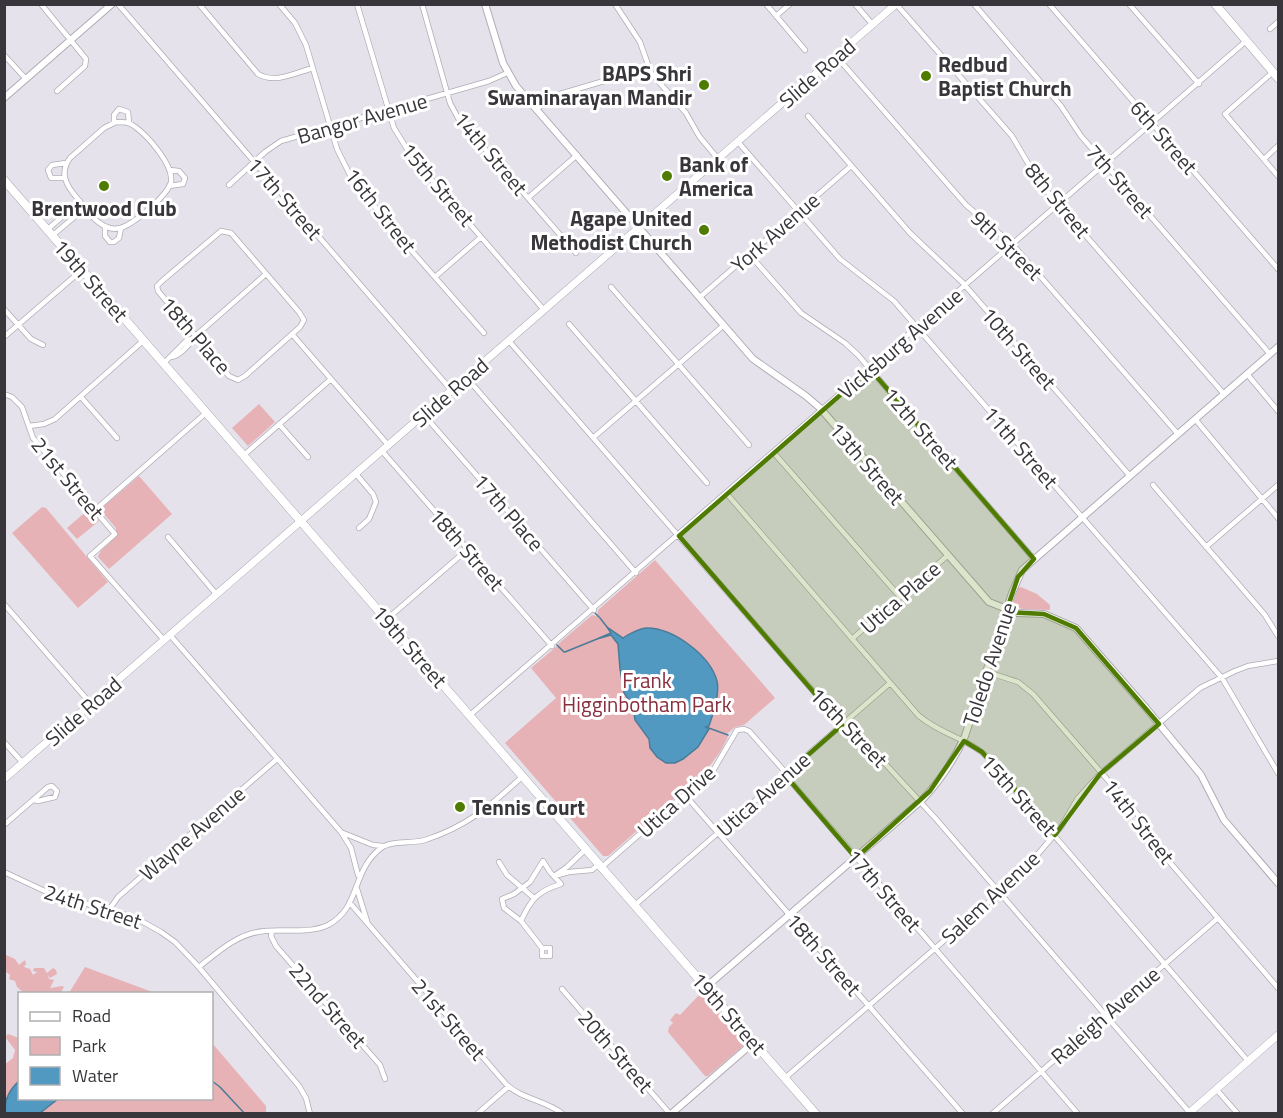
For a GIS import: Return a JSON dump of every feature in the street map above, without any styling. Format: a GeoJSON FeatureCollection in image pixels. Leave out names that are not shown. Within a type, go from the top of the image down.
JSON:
{"type":"FeatureCollection","features":[{"type":"Feature","properties":{"kind":"main road","name":"Slide Road"},"geometry":{"type":"LineString","coordinates":[[4,779],[896,4]]}},
{"type":"Feature","properties":{"kind":"main road"},"geometry":{"type":"LineString","coordinates":[[1215,4],[1276,75]]}},
{"type":"Feature","properties":{"kind":"main road","name":"19th Street"},"geometry":{"type":"LineString","coordinates":[[4,180],[144,340],[167,360],[244,455],[816,1113]]}},
{"type":"Feature","properties":{"kind":"main road"},"geometry":{"type":"LineString","coordinates":[[1189,1113],[1248,1061],[1277,1039]]}},
{"type":"Feature","properties":{"kind":"street"},"geometry":{"type":"LineString","coordinates":[[41,4],[84,55],[86,62],[79,72],[57,91]]}},
{"type":"Feature","properties":{"kind":"street"},"geometry":{"type":"LineString","coordinates":[[4,98],[112,4]]}},
{"type":"Feature","properties":{"kind":"street","name":"17th Street"},"geometry":{"type":"LineString","coordinates":[[118,4],[452,391]]}},
{"type":"Feature","properties":{"kind":"street"},"geometry":{"type":"LineString","coordinates":[[199,4],[258,74],[278,78],[313,68]]}},
{"type":"Feature","properties":{"kind":"street","name":"16th Street"},"geometry":{"type":"LineString","coordinates":[[279,4],[301,33],[337,149],[350,175],[375,208],[484,333]]}},
{"type":"Feature","properties":{"kind":"street","name":"15th Street"},"geometry":{"type":"LineString","coordinates":[[357,4],[394,128],[412,157],[544,310]]}},
{"type":"Feature","properties":{"kind":"street","name":"14th Street"},"geometry":{"type":"LineString","coordinates":[[422,4],[447,93],[458,118],[576,253]]}},
{"type":"Feature","properties":{"kind":"street","name":"13th Street"},"geometry":{"type":"LineString","coordinates":[[485,4],[507,73],[753,359],[806,396],[822,411],[989,602],[1007,610],[1055,617],[1076,628],[1201,775],[1224,820],[1278,883]]}},
{"type":"Feature","properties":{"kind":"street"},"geometry":{"type":"LineString","coordinates":[[615,4],[640,42],[648,68],[655,79],[686,113],[699,136],[718,159]]}},
{"type":"Feature","properties":{"kind":"street"},"geometry":{"type":"LineString","coordinates":[[766,4],[805,50]]}},
{"type":"Feature","properties":{"kind":"street"},"geometry":{"type":"LineString","coordinates":[[776,16],[789,4]]}},
{"type":"Feature","properties":{"kind":"street"},"geometry":{"type":"LineString","coordinates":[[855,4],[873,25]]}},
{"type":"Feature","properties":{"kind":"street","name":"8th Street"},"geometry":{"type":"LineString","coordinates":[[896,4],[1012,136],[1032,171],[1059,204],[1224,394]]}},
{"type":"Feature","properties":{"kind":"street","name":"7th Street"},"geometry":{"type":"LineString","coordinates":[[974,4],[1061,106],[1081,136],[1270,354]]}},
{"type":"Feature","properties":{"kind":"street","name":"6th Street"},"geometry":{"type":"LineString","coordinates":[[1049,4],[1278,269]]}},
{"type":"Feature","properties":{"kind":"street"},"geometry":{"type":"LineString","coordinates":[[1130,4],[1198,84]]}},
{"type":"Feature","properties":{"kind":"street"},"geometry":{"type":"LineString","coordinates":[[1270,29],[1278,22]]}},
{"type":"Feature","properties":{"kind":"street","name":"Vicksburg Avenue"},"geometry":{"type":"LineString","coordinates":[[470,716],[1246,41]]}},
{"type":"Feature","properties":{"kind":"street"},"geometry":{"type":"LineString","coordinates":[[4,55],[26,79]]}},
{"type":"Feature","properties":{"kind":"street","name":"9th Street"},"geometry":{"type":"LineString","coordinates":[[836,56],[966,205],[1013,245],[1178,434]]}},
{"type":"Feature","properties":{"kind":"street"},"geometry":{"type":"LineString","coordinates":[[536,109],[560,94],[648,68]]}},
{"type":"Feature","properties":{"kind":"street","name":"Bangor Avenue"},"geometry":{"type":"LineString","coordinates":[[229,184],[282,141],[489,81],[507,73]]}},
{"type":"Feature","properties":{"kind":"street"},"geometry":{"type":"LineString","coordinates":[[1276,75],[1225,114],[1278,176]]}},
{"type":"Feature","properties":{"kind":"street"},"geometry":{"type":"LineString","coordinates":[[114,123],[114,115],[119,109],[128,112],[129,123]]}},
{"type":"Feature","properties":{"kind":"street","name":"10th Street"},"geometry":{"type":"LineString","coordinates":[[808,116],[909,233],[965,286],[1130,476]]}},
{"type":"Feature","properties":{"kind":"street"},"geometry":{"type":"LineString","coordinates":[[64,178],[51,178],[48,170],[52,165],[66,163],[104,128],[114,123],[129,123],[147,138],[161,155],[170,170],[169,186],[161,197],[133,221],[121,228],[105,227],[71,191],[64,178],[66,163]]}},
{"type":"Feature","properties":{"kind":"street","name":"11th Street"},"geometry":{"type":"LineString","coordinates":[[738,142],[840,259],[886,293],[918,328],[1221,677],[1278,773]]}},
{"type":"Feature","properties":{"kind":"street"},"geometry":{"type":"LineString","coordinates":[[1264,159],[1278,146]]}},
{"type":"Feature","properties":{"kind":"street"},"geometry":{"type":"LineString","coordinates":[[528,198],[577,155]]}},
{"type":"Feature","properties":{"kind":"street","name":"York Avenue"},"geometry":{"type":"LineString","coordinates":[[700,297],[851,166]]}},
{"type":"Feature","properties":{"kind":"street"},"geometry":{"type":"LineString","coordinates":[[169,186],[183,184],[185,178],[179,171],[170,170]]}},
{"type":"Feature","properties":{"kind":"street"},"geometry":{"type":"LineString","coordinates":[[50,232],[80,201]]}},
{"type":"Feature","properties":{"kind":"street"},"geometry":{"type":"LineString","coordinates":[[50,232],[86,208]]}},
{"type":"Feature","properties":{"kind":"street"},"geometry":{"type":"LineString","coordinates":[[105,227],[105,236],[110,242],[119,238],[121,228]]}},
{"type":"Feature","properties":{"kind":"street","name":"18th Place"},"geometry":{"type":"LineString","coordinates":[[266,274],[231,233],[221,231],[162,281],[158,289],[160,296],[194,338],[229,376],[236,380],[245,376],[292,334]]}},
{"type":"Feature","properties":{"kind":"street"},"geometry":{"type":"LineString","coordinates":[[435,277],[481,237]]}},
{"type":"Feature","properties":{"kind":"street","name":"12th Street"},"geometry":{"type":"LineString","coordinates":[[749,254],[801,313],[851,348],[1034,559]]}},
{"type":"Feature","properties":{"kind":"street"},"geometry":{"type":"LineString","coordinates":[[4,337],[82,269]]}},
{"type":"Feature","properties":{"kind":"street"},"geometry":{"type":"LineString","coordinates":[[167,360],[180,346],[194,338],[266,274],[304,320],[303,325],[292,334],[389,446]]}},
{"type":"Feature","properties":{"kind":"street"},"geometry":{"type":"LineString","coordinates":[[611,287],[749,445]]}},
{"type":"Feature","properties":{"kind":"street"},"geometry":{"type":"LineString","coordinates":[[4,309],[31,339],[43,345]]}},
{"type":"Feature","properties":{"kind":"street"},"geometry":{"type":"LineString","coordinates":[[569,324],[707,483]]}},
{"type":"Feature","properties":{"kind":"street"},"geometry":{"type":"LineString","coordinates":[[594,437],[724,325]]}},
{"type":"Feature","properties":{"kind":"street"},"geometry":{"type":"LineString","coordinates":[[29,426],[44,424],[55,419],[144,340]]}},
{"type":"Feature","properties":{"kind":"street","name":"16th Street"},"geometry":{"type":"LineString","coordinates":[[509,341],[843,724],[868,746],[919,802],[1189,1113]]}},
{"type":"Feature","properties":{"kind":"street","name":"Toledo Avenue"},"geometry":{"type":"LineString","coordinates":[[706,987],[930,791],[963,742],[1018,577],[1034,559],[1278,346]]}},
{"type":"Feature","properties":{"kind":"street"},"geometry":{"type":"LineString","coordinates":[[1247,374],[1278,411]]}},
{"type":"Feature","properties":{"kind":"street"},"geometry":{"type":"LineString","coordinates":[[467,378],[636,573]]}},
{"type":"Feature","properties":{"kind":"street"},"geometry":{"type":"LineString","coordinates":[[244,455],[331,379]]}},
{"type":"Feature","properties":{"kind":"street","name":"21st Street"},"geometry":{"type":"LineString","coordinates":[[4,394],[12,397],[22,407],[33,438],[115,534],[90,556],[164,641]]}},
{"type":"Feature","properties":{"kind":"street"},"geometry":{"type":"LineString","coordinates":[[81,397],[117,438]]}},
{"type":"Feature","properties":{"kind":"street"},"geometry":{"type":"LineString","coordinates":[[95,510],[207,412]]}},
{"type":"Feature","properties":{"kind":"street","name":"17th Place"},"geometry":{"type":"LineString","coordinates":[[424,415],[594,609]]}},
{"type":"Feature","properties":{"kind":"street"},"geometry":{"type":"LineString","coordinates":[[1195,419],[1278,518]]}},
{"type":"Feature","properties":{"kind":"street"},"geometry":{"type":"LineString","coordinates":[[279,424],[308,457]]}},
{"type":"Feature","properties":{"kind":"street","name":"18th Street"},"geometry":{"type":"LineString","coordinates":[[382,452],[552,646]]}},
{"type":"Feature","properties":{"kind":"street"},"geometry":{"type":"LineString","coordinates":[[774,453],[900,597]]}},
{"type":"Feature","properties":{"kind":"street"},"geometry":{"type":"LineString","coordinates":[[356,474],[373,494],[376,502],[369,519],[359,528]]}},
{"type":"Feature","properties":{"kind":"street"},"geometry":{"type":"LineString","coordinates":[[1153,485],[1265,615],[1278,636]]}},
{"type":"Feature","properties":{"kind":"street"},"geometry":{"type":"LineString","coordinates":[[1206,547],[1278,485]]}},
{"type":"Feature","properties":{"kind":"street","name":"15th Street"},"geometry":{"type":"LineString","coordinates":[[727,494],[918,715],[933,727],[982,752],[1248,1061]]}},
{"type":"Feature","properties":{"kind":"street"},"geometry":{"type":"LineString","coordinates":[[168,537],[218,595]]}},
{"type":"Feature","properties":{"kind":"street"},"geometry":{"type":"LineString","coordinates":[[387,619],[468,549]]}},
{"type":"Feature","properties":{"kind":"street","name":"Utica Place"},"geometry":{"type":"LineString","coordinates":[[852,639],[947,556]]}},
{"type":"Feature","properties":{"kind":"street"},"geometry":{"type":"LineString","coordinates":[[4,604],[92,704]]}},
{"type":"Feature","properties":{"kind":"street"},"geometry":{"type":"LineString","coordinates":[[170,635],[341,832],[355,857],[358,878]]}},
{"type":"Feature","properties":{"kind":"street","name":"Salem Avenue"},"geometry":{"type":"LineString","coordinates":[[785,1078],[1030,865],[1054,835],[1078,798],[1101,773],[1200,688],[1248,666],[1278,661]]}},
{"type":"Feature","properties":{"kind":"street","name":"14th Street"},"geometry":{"type":"LineString","coordinates":[[987,672],[1008,678],[1026,687],[1145,824],[1156,846],[1278,988]]}},
{"type":"Feature","properties":{"kind":"street","name":"Utica Avenue"},"geometry":{"type":"LineString","coordinates":[[635,905],[890,683]]}},
{"type":"Feature","properties":{"kind":"street","name":"17th Street"},"geometry":{"type":"LineString","coordinates":[[741,729],[750,732],[856,858],[1078,1113]]}},
{"type":"Feature","properties":{"kind":"street","name":"Utica Drive"},"geometry":{"type":"LineString","coordinates":[[600,866],[714,769],[735,732],[741,729]]}},
{"type":"Feature","properties":{"kind":"street"},"geometry":{"type":"LineString","coordinates":[[4,742],[23,763]]}},
{"type":"Feature","properties":{"kind":"street","name":"Wayne Avenue"},"geometry":{"type":"LineString","coordinates":[[109,910],[124,892],[277,759]]}},
{"type":"Feature","properties":{"kind":"street"},"geometry":{"type":"LineString","coordinates":[[341,832],[373,845],[383,846],[421,841],[457,828],[487,808],[523,776]]}},
{"type":"Feature","properties":{"kind":"street"},"geometry":{"type":"LineString","coordinates":[[4,825],[48,787],[52,786],[57,791],[54,798],[34,800]]}},
{"type":"Feature","properties":{"kind":"street","name":"18th Street"},"geometry":{"type":"LineString","coordinates":[[685,795],[963,1113]]}},
{"type":"Feature","properties":{"kind":"street"},"geometry":{"type":"LineString","coordinates":[[199,967],[242,936],[272,931],[312,929],[327,925],[338,917],[350,903],[358,878],[367,862],[383,846]]}},
{"type":"Feature","properties":{"kind":"street"},"geometry":{"type":"LineString","coordinates":[[554,876],[586,849]]}},
{"type":"Feature","properties":{"kind":"street"},"geometry":{"type":"LineString","coordinates":[[521,921],[528,904],[534,898],[561,884],[543,861],[534,876],[523,887],[514,894],[504,897],[502,901],[508,912],[521,921],[542,948]]}},
{"type":"Feature","properties":{"kind":"street"},"geometry":{"type":"LineString","coordinates":[[499,862],[507,875],[534,898]]}},
{"type":"Feature","properties":{"kind":"street"},"geometry":{"type":"LineString","coordinates":[[554,876],[592,870],[600,866]]}},
{"type":"Feature","properties":{"kind":"street","name":"24th Street"},"geometry":{"type":"LineString","coordinates":[[4,872],[49,892],[136,918],[175,942],[199,967],[299,1086],[306,1098],[310,1113]]}},
{"type":"Feature","properties":{"kind":"street"},"geometry":{"type":"LineString","coordinates":[[356,887],[369,926]]}},
{"type":"Feature","properties":{"kind":"street","name":"21st Street"},"geometry":{"type":"LineString","coordinates":[[350,903],[508,1087],[551,1105],[563,1113]]}},
{"type":"Feature","properties":{"kind":"street","name":"Raleigh Avenue"},"geometry":{"type":"LineString","coordinates":[[992,1113],[1218,918]]}},
{"type":"Feature","properties":{"kind":"street","name":"22nd Street"},"geometry":{"type":"LineString","coordinates":[[272,931],[271,936],[276,946],[381,1065],[385,1079]]}},
{"type":"Feature","properties":{"kind":"street","name":"20th Street"},"geometry":{"type":"LineString","coordinates":[[562,989],[674,1113]]}},
{"type":"Feature","properties":{"kind":"street"},"geometry":{"type":"LineString","coordinates":[[674,1113],[754,1042]]}},
{"type":"Feature","properties":{"kind":"street"},"geometry":{"type":"LineString","coordinates":[[477,1113],[508,1087]]}},
{"type":"Feature","properties":{"kind":"street"},"geometry":{"type":"LineString","coordinates":[[1216,1089],[1238,1113]]}},
{"type":"Feature","properties":{"kind":"highlighted area"},"geometry":{"type":"Polygon","coordinates":[[[870,369],[1034,559],[1018,577],[1006,612],[1044,614],[1076,628],[1159,724],[1100,774],[1055,835],[982,752],[964,741],[930,791],[856,858],[785,775],[842,725],[679,536],[870,369]]]}},
{"type":"Feature","properties":{"kind":"green space"},"geometry":{"type":"Polygon","coordinates":[[[259,404],[275,422],[248,446],[232,428],[259,404]]]}},
{"type":"Feature","properties":{"kind":"green space"},"geometry":{"type":"Polygon","coordinates":[[[139,476],[172,514],[109,569],[98,557],[102,549],[114,537],[116,528],[102,512],[103,507],[139,476]]]}},
{"type":"Feature","properties":{"kind":"green space"},"geometry":{"type":"Polygon","coordinates":[[[42,507],[46,508],[108,582],[78,608],[12,533],[42,507]]]}},
{"type":"Feature","properties":{"kind":"green space"},"geometry":{"type":"Polygon","coordinates":[[[89,509],[99,521],[77,539],[67,528],[89,509]]]}},
{"type":"Feature","properties":{"kind":"green space","name":"Frank Higginbotham Park"},"geometry":{"type":"Polygon","coordinates":[[[655,560],[775,698],[744,725],[735,727],[727,734],[728,737],[720,752],[706,771],[608,856],[603,856],[505,743],[556,698],[531,668],[557,646],[560,648],[558,644],[592,615],[597,616],[598,610],[655,560]]]}},
{"type":"Feature","properties":{"kind":"green space"},"geometry":{"type":"Polygon","coordinates":[[[1021,587],[1037,594],[1050,605],[1050,610],[1015,607],[1013,603],[1018,588],[1021,587]]]}},
{"type":"Feature","properties":{"kind":"green space"},"geometry":{"type":"Polygon","coordinates":[[[4,954],[15,959],[19,965],[25,960],[24,967],[30,969],[33,975],[37,972],[33,971],[34,968],[44,968],[47,973],[53,968],[57,974],[50,978],[48,975],[49,979],[54,980],[50,988],[64,987],[61,992],[23,992],[17,987],[15,981],[9,979],[10,975],[5,971],[4,954]]]}},
{"type":"Feature","properties":{"kind":"green space"},"geometry":{"type":"Polygon","coordinates":[[[85,967],[152,992],[70,992],[85,967]]]}},
{"type":"Feature","properties":{"kind":"green space"},"geometry":{"type":"Polygon","coordinates":[[[699,995],[704,995],[745,1043],[708,1076],[705,1076],[668,1032],[673,1023],[670,1020],[676,1013],[680,1015],[699,995]]]}},
{"type":"Feature","properties":{"kind":"green space"},"geometry":{"type":"Polygon","coordinates":[[[8,1034],[18,1038],[18,1100],[213,1100],[213,1044],[266,1106],[266,1113],[5,1113],[4,1065],[13,1058],[15,1050],[5,1037],[8,1034]]]}},
{"type":"Feature","properties":{"kind":"water"},"geometry":{"type":"Polygon","coordinates":[[[607,627],[623,638],[644,628],[668,633],[699,653],[713,671],[718,692],[711,721],[706,727],[709,729],[698,747],[683,759],[675,763],[666,763],[650,748],[649,739],[635,720],[633,706],[624,693],[618,644],[611,635],[597,639],[611,633],[607,627]]]}},
{"type":"Feature","properties":{"kind":"water"},"geometry":{"type":"Polygon","coordinates":[[[18,1082],[18,1100],[57,1100],[40,1113],[5,1113],[5,1104],[12,1088],[18,1082]]]}},
{"type":"Feature","properties":{"kind":"waterway"},"geometry":{"type":"LineString","coordinates":[[595,613],[599,617]]}},
{"type":"Feature","properties":{"kind":"waterway"},"geometry":{"type":"LineString","coordinates":[[600,618],[607,627]]}},
{"type":"Feature","properties":{"kind":"waterway"},"geometry":{"type":"LineString","coordinates":[[565,652],[597,639]]}},
{"type":"Feature","properties":{"kind":"waterway"},"geometry":{"type":"LineString","coordinates":[[557,645],[564,652]]}},
{"type":"Feature","properties":{"kind":"waterway"},"geometry":{"type":"LineString","coordinates":[[706,727],[728,735]]}},
{"type":"Feature","properties":{"kind":"waterway"},"geometry":{"type":"LineString","coordinates":[[213,1082],[245,1114]]}},
{"type":"Feature","properties":{"kind":"place","name":"Redbud Baptist Church"},"geometry":{"type":"Point","coordinates":[926,76]}},
{"type":"Feature","properties":{"kind":"place","name":"BAPS Shri Swaminarayan Mandir"},"geometry":{"type":"Point","coordinates":[704,85]}},
{"type":"Feature","properties":{"kind":"place","name":"Bank of America"},"geometry":{"type":"Point","coordinates":[667,176]}},
{"type":"Feature","properties":{"kind":"place","name":"Brentwood Club"},"geometry":{"type":"Point","coordinates":[104,186]}},
{"type":"Feature","properties":{"kind":"place","name":"Agape United Methodist Church"},"geometry":{"type":"Point","coordinates":[704,230]}},
{"type":"Feature","properties":{"kind":"place","name":"Tennis Court"},"geometry":{"type":"Point","coordinates":[460,807]}}]}
